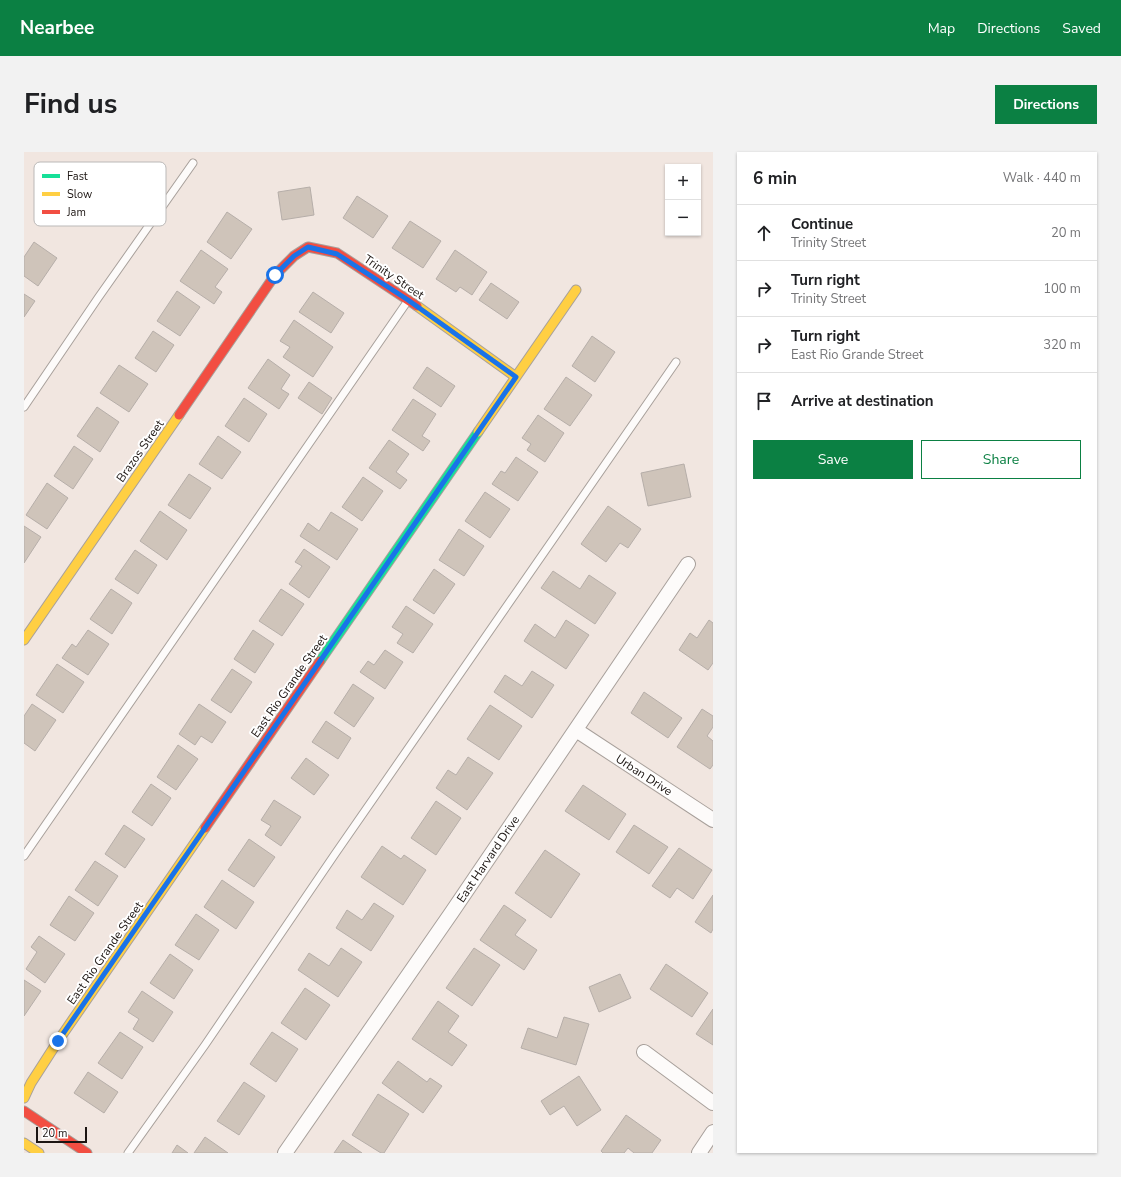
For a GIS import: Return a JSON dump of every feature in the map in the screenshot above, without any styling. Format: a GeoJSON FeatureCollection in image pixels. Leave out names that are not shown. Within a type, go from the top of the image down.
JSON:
{"type":"FeatureCollection","features":[{"type":"Feature","properties":{"kind":"street","name":"Trinity Street"},"geometry":{"type":"LineString","coordinates":[[275,275],[294,256],[308,247],[337,254],[408,300],[516,377]]}},
{"type":"Feature","properties":{"kind":"street","name":"Brazos Street"},"geometry":{"type":"LineString","coordinates":[[24,640],[275,275]]}},
{"type":"Feature","properties":{"kind":"street","name":"East Rio Grande Street"},"geometry":{"type":"LineString","coordinates":[[24,1098],[31,1083],[63,1035],[576,290]]}},
{"type":"Feature","properties":{"kind":"street","name":"East Harvard Drive"},"geometry":{"type":"LineString","coordinates":[[285,1153],[447,919],[688,564]]}},
{"type":"Feature","properties":{"kind":"street","name":"Urban Drive"},"geometry":{"type":"LineString","coordinates":[[576,730],[713,820]]}},
{"type":"Feature","properties":{"kind":"street"},"geometry":{"type":"LineString","coordinates":[[644,1052],[713,1103]]}},
{"type":"Feature","properties":{"kind":"street"},"geometry":{"type":"LineString","coordinates":[[24,1111],[87,1153]]}},
{"type":"Feature","properties":{"kind":"street"},"geometry":{"type":"LineString","coordinates":[[699,1153],[713,1132]]}},
{"type":"Feature","properties":{"kind":"street"},"geometry":{"type":"LineString","coordinates":[[24,1143],[39,1153]]}},
{"type":"Feature","properties":{"kind":"lane"},"geometry":{"type":"LineString","coordinates":[[166,201],[193,163]]}},
{"type":"Feature","properties":{"kind":"lane"},"geometry":{"type":"LineString","coordinates":[[24,407],[149,226]]}},
{"type":"Feature","properties":{"kind":"lane"},"geometry":{"type":"LineString","coordinates":[[24,856],[408,300]]}},
{"type":"Feature","properties":{"kind":"lane"},"geometry":{"type":"LineString","coordinates":[[128,1153],[205,1045],[335,854],[676,362]]}},
{"type":"Feature","properties":{"kind":"building"},"geometry":{"type":"Polygon","coordinates":[[[310,187],[314,215],[282,220],[278,192],[310,187]]]}},
{"type":"Feature","properties":{"kind":"building"},"geometry":{"type":"Polygon","coordinates":[[[357,196],[388,216],[373,238],[343,218],[357,196]]]}},
{"type":"Feature","properties":{"kind":"building"},"geometry":{"type":"Polygon","coordinates":[[[227,212],[252,229],[231,259],[207,242],[227,212]]]}},
{"type":"Feature","properties":{"kind":"building"},"geometry":{"type":"Polygon","coordinates":[[[410,221],[441,241],[423,268],[392,248],[410,221]]]}},
{"type":"Feature","properties":{"kind":"building"},"geometry":{"type":"Polygon","coordinates":[[[34,242],[57,258],[38,286],[24,276],[24,257],[34,242]]]}},
{"type":"Feature","properties":{"kind":"building"},"geometry":{"type":"Polygon","coordinates":[[[201,250],[228,269],[215,287],[222,292],[214,304],[180,281],[201,250]]]}},
{"type":"Feature","properties":{"kind":"building"},"geometry":{"type":"Polygon","coordinates":[[[455,250],[487,272],[472,295],[460,287],[456,292],[436,279],[455,250]]]}},
{"type":"Feature","properties":{"kind":"building"},"geometry":{"type":"Polygon","coordinates":[[[491,283],[519,302],[507,319],[479,300],[491,283]]]}},
{"type":"Feature","properties":{"kind":"building"},"geometry":{"type":"Polygon","coordinates":[[[177,291],[200,307],[180,336],[157,321],[177,291]]]}},
{"type":"Feature","properties":{"kind":"building"},"geometry":{"type":"Polygon","coordinates":[[[313,292],[344,313],[331,333],[299,312],[313,292]]]}},
{"type":"Feature","properties":{"kind":"building"},"geometry":{"type":"Polygon","coordinates":[[[24,294],[35,301],[24,317],[24,294]]]}},
{"type":"Feature","properties":{"kind":"building"},"geometry":{"type":"Polygon","coordinates":[[[294,320],[333,347],[313,377],[283,357],[290,347],[280,341],[294,320]]]}},
{"type":"Feature","properties":{"kind":"building"},"geometry":{"type":"Polygon","coordinates":[[[153,331],[174,345],[156,372],[135,358],[153,331]]]}},
{"type":"Feature","properties":{"kind":"building"},"geometry":{"type":"Polygon","coordinates":[[[592,336],[615,352],[595,382],[572,366],[592,336]]]}},
{"type":"Feature","properties":{"kind":"building"},"geometry":{"type":"Polygon","coordinates":[[[268,359],[290,375],[281,389],[289,394],[279,409],[248,388],[268,359]]]}},
{"type":"Feature","properties":{"kind":"building"},"geometry":{"type":"Polygon","coordinates":[[[119,365],[148,384],[129,412],[100,393],[119,365]]]}},
{"type":"Feature","properties":{"kind":"building"},"geometry":{"type":"Polygon","coordinates":[[[427,367],[455,386],[441,407],[413,388],[427,367]]]}},
{"type":"Feature","properties":{"kind":"building"},"geometry":{"type":"Polygon","coordinates":[[[566,377],[592,395],[570,426],[544,409],[566,377]]]}},
{"type":"Feature","properties":{"kind":"building"},"geometry":{"type":"Polygon","coordinates":[[[309,382],[332,398],[322,414],[298,398],[309,382]]]}},
{"type":"Feature","properties":{"kind":"building"},"geometry":{"type":"Polygon","coordinates":[[[244,398],[267,414],[249,442],[225,426],[244,398]]]}},
{"type":"Feature","properties":{"kind":"building"},"geometry":{"type":"Polygon","coordinates":[[[413,399],[436,414],[422,436],[430,441],[423,451],[392,430],[413,399]]]}},
{"type":"Feature","properties":{"kind":"building"},"geometry":{"type":"Polygon","coordinates":[[[97,407],[119,422],[100,452],[77,436],[97,407]]]}},
{"type":"Feature","properties":{"kind":"building"},"geometry":{"type":"Polygon","coordinates":[[[538,415],[564,433],[545,462],[527,450],[531,444],[522,438],[538,415]]]}},
{"type":"Feature","properties":{"kind":"building"},"geometry":{"type":"Polygon","coordinates":[[[218,436],[241,452],[222,479],[199,464],[218,436]]]}},
{"type":"Feature","properties":{"kind":"building"},"geometry":{"type":"Polygon","coordinates":[[[389,440],[409,454],[396,472],[407,480],[400,489],[369,468],[389,440]]]}},
{"type":"Feature","properties":{"kind":"building"},"geometry":{"type":"Polygon","coordinates":[[[74,446],[93,459],[73,489],[54,476],[74,446]]]}},
{"type":"Feature","properties":{"kind":"building"},"geometry":{"type":"Polygon","coordinates":[[[516,457],[538,472],[518,501],[492,484],[501,471],[505,473],[516,457]]]}},
{"type":"Feature","properties":{"kind":"building"},"geometry":{"type":"Polygon","coordinates":[[[684,464],[691,497],[648,506],[641,473],[684,464]]]}},
{"type":"Feature","properties":{"kind":"building"},"geometry":{"type":"Polygon","coordinates":[[[189,474],[211,488],[190,519],[168,505],[189,474]]]}},
{"type":"Feature","properties":{"kind":"building"},"geometry":{"type":"Polygon","coordinates":[[[363,477],[383,491],[362,521],[342,507],[363,477]]]}},
{"type":"Feature","properties":{"kind":"building"},"geometry":{"type":"Polygon","coordinates":[[[47,483],[68,498],[47,529],[26,515],[47,483]]]}},
{"type":"Feature","properties":{"kind":"building"},"geometry":{"type":"Polygon","coordinates":[[[485,492],[510,509],[490,538],[465,521],[485,492]]]}},
{"type":"Feature","properties":{"kind":"building"},"geometry":{"type":"Polygon","coordinates":[[[608,506],[641,529],[628,548],[620,543],[606,562],[581,544],[608,506]]]}},
{"type":"Feature","properties":{"kind":"building"},"geometry":{"type":"Polygon","coordinates":[[[160,511],[187,530],[167,560],[140,541],[160,511]]]}},
{"type":"Feature","properties":{"kind":"building"},"geometry":{"type":"Polygon","coordinates":[[[331,512],[358,529],[337,560],[300,536],[308,523],[319,531],[331,512]]]}},
{"type":"Feature","properties":{"kind":"building"},"geometry":{"type":"Polygon","coordinates":[[[24,526],[41,537],[24,563],[24,526]]]}},
{"type":"Feature","properties":{"kind":"building"},"geometry":{"type":"Polygon","coordinates":[[[459,529],[484,546],[464,576],[439,560],[459,529]]]}},
{"type":"Feature","properties":{"kind":"building"},"geometry":{"type":"Polygon","coordinates":[[[304,549],[330,567],[309,598],[289,584],[302,566],[295,562],[304,549]]]}},
{"type":"Feature","properties":{"kind":"building"},"geometry":{"type":"Polygon","coordinates":[[[135,550],[157,565],[138,594],[115,579],[135,550]]]}},
{"type":"Feature","properties":{"kind":"building"},"geometry":{"type":"Polygon","coordinates":[[[434,569],[455,584],[434,614],[413,600],[434,569]]]}},
{"type":"Feature","properties":{"kind":"building"},"geometry":{"type":"Polygon","coordinates":[[[553,571],[580,589],[589,575],[616,593],[595,624],[541,588],[553,571]]]}},
{"type":"Feature","properties":{"kind":"building"},"geometry":{"type":"Polygon","coordinates":[[[111,589],[132,603],[112,634],[90,619],[111,589]]]}},
{"type":"Feature","properties":{"kind":"building"},"geometry":{"type":"Polygon","coordinates":[[[281,589],[304,604],[282,636],[259,621],[281,589]]]}},
{"type":"Feature","properties":{"kind":"building"},"geometry":{"type":"Polygon","coordinates":[[[406,606],[433,624],[413,653],[397,643],[403,634],[392,627],[406,606]]]}},
{"type":"Feature","properties":{"kind":"building"},"geometry":{"type":"Polygon","coordinates":[[[566,620],[589,635],[566,669],[524,641],[535,624],[555,638],[566,620]]]}},
{"type":"Feature","properties":{"kind":"building"},"geometry":{"type":"Polygon","coordinates":[[[709,620],[713,623],[713,663],[708,670],[679,650],[690,633],[697,638],[709,620]]]}},
{"type":"Feature","properties":{"kind":"building"},"geometry":{"type":"Polygon","coordinates":[[[88,630],[109,644],[88,675],[62,658],[72,644],[76,647],[88,630]]]}},
{"type":"Feature","properties":{"kind":"building"},"geometry":{"type":"Polygon","coordinates":[[[253,630],[274,644],[255,673],[234,659],[253,630]]]}},
{"type":"Feature","properties":{"kind":"building"},"geometry":{"type":"Polygon","coordinates":[[[385,650],[403,662],[385,689],[360,672],[368,661],[374,665],[385,650]]]}},
{"type":"Feature","properties":{"kind":"building"},"geometry":{"type":"Polygon","coordinates":[[[57,664],[84,682],[63,713],[36,695],[57,664]]]}},
{"type":"Feature","properties":{"kind":"building"},"geometry":{"type":"Polygon","coordinates":[[[232,669],[252,682],[231,713],[211,700],[232,669]]]}},
{"type":"Feature","properties":{"kind":"building"},"geometry":{"type":"Polygon","coordinates":[[[532,671],[554,685],[532,718],[494,692],[505,675],[522,686],[532,671]]]}},
{"type":"Feature","properties":{"kind":"building"},"geometry":{"type":"Polygon","coordinates":[[[353,684],[374,698],[354,727],[334,713],[353,684]]]}},
{"type":"Feature","properties":{"kind":"building"},"geometry":{"type":"Polygon","coordinates":[[[644,692],[682,718],[668,738],[631,713],[644,692]]]}},
{"type":"Feature","properties":{"kind":"building"},"geometry":{"type":"Polygon","coordinates":[[[32,704],[56,720],[35,751],[24,743],[24,716],[32,704]]]}},
{"type":"Feature","properties":{"kind":"building"},"geometry":{"type":"Polygon","coordinates":[[[199,704],[226,722],[212,743],[201,736],[195,745],[179,734],[199,704]]]}},
{"type":"Feature","properties":{"kind":"building"},"geometry":{"type":"Polygon","coordinates":[[[490,705],[522,726],[499,760],[467,739],[490,705]]]}},
{"type":"Feature","properties":{"kind":"building"},"geometry":{"type":"Polygon","coordinates":[[[702,709],[713,716],[713,727],[707,736],[713,741],[713,765],[710,769],[677,747],[702,709]]]}},
{"type":"Feature","properties":{"kind":"building"},"geometry":{"type":"Polygon","coordinates":[[[326,721],[351,738],[338,759],[312,742],[326,721]]]}},
{"type":"Feature","properties":{"kind":"building"},"geometry":{"type":"Polygon","coordinates":[[[178,745],[198,759],[176,790],[157,777],[178,745]]]}},
{"type":"Feature","properties":{"kind":"building"},"geometry":{"type":"Polygon","coordinates":[[[468,757],[493,773],[467,810],[436,788],[448,770],[456,775],[468,757]]]}},
{"type":"Feature","properties":{"kind":"building"},"geometry":{"type":"Polygon","coordinates":[[[306,758],[329,775],[314,795],[291,778],[306,758]]]}},
{"type":"Feature","properties":{"kind":"building"},"geometry":{"type":"Polygon","coordinates":[[[151,784],[171,798],[152,826],[132,812],[151,784]]]}},
{"type":"Feature","properties":{"kind":"building"},"geometry":{"type":"Polygon","coordinates":[[[583,785],[626,814],[609,840],[565,811],[583,785]]]}},
{"type":"Feature","properties":{"kind":"building"},"geometry":{"type":"Polygon","coordinates":[[[274,800],[301,817],[281,846],[265,835],[271,826],[261,820],[274,800]]]}},
{"type":"Feature","properties":{"kind":"building"},"geometry":{"type":"Polygon","coordinates":[[[436,801],[461,818],[436,855],[411,838],[436,801]]]}},
{"type":"Feature","properties":{"kind":"building"},"geometry":{"type":"Polygon","coordinates":[[[124,825],[145,839],[125,868],[105,854],[124,825]]]}},
{"type":"Feature","properties":{"kind":"building"},"geometry":{"type":"Polygon","coordinates":[[[634,825],[668,847],[649,874],[616,852],[634,825]]]}},
{"type":"Feature","properties":{"kind":"building"},"geometry":{"type":"Polygon","coordinates":[[[249,839],[275,857],[254,887],[228,870],[249,839]]]}},
{"type":"Feature","properties":{"kind":"building"},"geometry":{"type":"Polygon","coordinates":[[[382,846],[401,859],[404,855],[426,870],[403,905],[361,877],[382,846]]]}},
{"type":"Feature","properties":{"kind":"building"},"geometry":{"type":"Polygon","coordinates":[[[679,848],[712,870],[693,899],[677,888],[670,898],[652,886],[679,848]]]}},
{"type":"Feature","properties":{"kind":"building"},"geometry":{"type":"Polygon","coordinates":[[[545,850],[580,874],[551,918],[515,893],[545,850]]]}},
{"type":"Feature","properties":{"kind":"building"},"geometry":{"type":"Polygon","coordinates":[[[95,861],[118,876],[98,906],[75,890],[95,861]]]}},
{"type":"Feature","properties":{"kind":"building"},"geometry":{"type":"Polygon","coordinates":[[[222,880],[254,902],[236,929],[204,907],[222,880]]]}},
{"type":"Feature","properties":{"kind":"building"},"geometry":{"type":"Polygon","coordinates":[[[713,895],[713,929],[711,933],[695,922],[713,895]]]}},
{"type":"Feature","properties":{"kind":"building"},"geometry":{"type":"Polygon","coordinates":[[[69,896],[94,913],[75,941],[50,925],[69,896]]]}},
{"type":"Feature","properties":{"kind":"building"},"geometry":{"type":"Polygon","coordinates":[[[374,903],[394,916],[371,951],[336,928],[347,910],[362,920],[374,903]]]}},
{"type":"Feature","properties":{"kind":"building"},"geometry":{"type":"Polygon","coordinates":[[[504,905],[526,920],[515,935],[537,950],[524,970],[480,940],[504,905]]]}},
{"type":"Feature","properties":{"kind":"building"},"geometry":{"type":"Polygon","coordinates":[[[196,914],[219,930],[199,960],[175,945],[196,914]]]}},
{"type":"Feature","properties":{"kind":"building"},"geometry":{"type":"Polygon","coordinates":[[[39,936],[65,954],[45,983],[26,969],[37,952],[31,947],[39,936]]]}},
{"type":"Feature","properties":{"kind":"building"},"geometry":{"type":"Polygon","coordinates":[[[341,948],[362,962],[338,997],[298,970],[309,953],[329,966],[341,948]]]}},
{"type":"Feature","properties":{"kind":"building"},"geometry":{"type":"Polygon","coordinates":[[[474,948],[500,965],[472,1006],[446,988],[474,948]]]}},
{"type":"Feature","properties":{"kind":"building"},"geometry":{"type":"Polygon","coordinates":[[[170,954],[193,970],[174,999],[150,983],[170,954]]]}},
{"type":"Feature","properties":{"kind":"building"},"geometry":{"type":"Polygon","coordinates":[[[666,964],[708,993],[692,1017],[650,989],[666,964]]]}},
{"type":"Feature","properties":{"kind":"building"},"geometry":{"type":"Polygon","coordinates":[[[620,974],[631,998],[599,1012],[589,987],[620,974]]]}},
{"type":"Feature","properties":{"kind":"building"},"geometry":{"type":"Polygon","coordinates":[[[24,980],[41,991],[24,1016],[24,980]]]}},
{"type":"Feature","properties":{"kind":"building"},"geometry":{"type":"Polygon","coordinates":[[[305,988],[330,1005],[306,1040],[281,1023],[305,988]]]}},
{"type":"Feature","properties":{"kind":"building"},"geometry":{"type":"Polygon","coordinates":[[[142,991],[173,1012],[153,1042],[133,1029],[139,1019],[128,1012],[142,991]]]}},
{"type":"Feature","properties":{"kind":"building"},"geometry":{"type":"Polygon","coordinates":[[[438,1001],[459,1016],[448,1032],[467,1045],[452,1066],[412,1039],[438,1001]]]}},
{"type":"Feature","properties":{"kind":"building"},"geometry":{"type":"Polygon","coordinates":[[[713,1009],[713,1045],[696,1034],[713,1009]]]}},
{"type":"Feature","properties":{"kind":"building"},"geometry":{"type":"Polygon","coordinates":[[[564,1017],[589,1024],[576,1065],[521,1048],[528,1028],[557,1038],[564,1017]]]}},
{"type":"Feature","properties":{"kind":"building"},"geometry":{"type":"Polygon","coordinates":[[[120,1032],[143,1047],[122,1079],[98,1063],[120,1032]]]}},
{"type":"Feature","properties":{"kind":"building"},"geometry":{"type":"Polygon","coordinates":[[[272,1032],[298,1049],[276,1082],[250,1064],[272,1032]]]}},
{"type":"Feature","properties":{"kind":"building"},"geometry":{"type":"Polygon","coordinates":[[[398,1061],[427,1082],[430,1078],[442,1086],[423,1113],[382,1083],[398,1061]]]}},
{"type":"Feature","properties":{"kind":"building"},"geometry":{"type":"Polygon","coordinates":[[[88,1072],[118,1092],[104,1113],[74,1093],[88,1072]]]}},
{"type":"Feature","properties":{"kind":"building"},"geometry":{"type":"Polygon","coordinates":[[[579,1076],[601,1110],[577,1126],[564,1106],[550,1115],[541,1101],[579,1076]]]}},
{"type":"Feature","properties":{"kind":"building"},"geometry":{"type":"Polygon","coordinates":[[[244,1082],[265,1096],[239,1135],[217,1121],[244,1082]]]}},
{"type":"Feature","properties":{"kind":"building"},"geometry":{"type":"Polygon","coordinates":[[[378,1094],[409,1114],[384,1153],[381,1153],[352,1135],[378,1094]]]}},
{"type":"Feature","properties":{"kind":"building"},"geometry":{"type":"Polygon","coordinates":[[[626,1115],[661,1140],[652,1153],[634,1153],[628,1148],[624,1153],[603,1153],[601,1151],[626,1115]]]}},
{"type":"Feature","properties":{"kind":"building"},"geometry":{"type":"Polygon","coordinates":[[[205,1137],[228,1153],[194,1153],[205,1137]]]}},
{"type":"Feature","properties":{"kind":"building"},"geometry":{"type":"Polygon","coordinates":[[[343,1140],[362,1153],[334,1153],[343,1140]]]}},
{"type":"Feature","properties":{"kind":"building"},"geometry":{"type":"Polygon","coordinates":[[[177,1145],[188,1153],[172,1153],[177,1145]]]}},
{"type":"Feature","properties":{"kind":"traffic: fast"},"geometry":{"type":"LineString","coordinates":[[320,661],[478,432]]}},
{"type":"Feature","properties":{"kind":"traffic: slow"},"geometry":{"type":"LineString","coordinates":[[478,432],[576,290]]}},
{"type":"Feature","properties":{"kind":"traffic: slow"},"geometry":{"type":"LineString","coordinates":[[417,306],[516,377]]}},
{"type":"Feature","properties":{"kind":"traffic: slow"},"geometry":{"type":"LineString","coordinates":[[24,640],[179,415]]}},
{"type":"Feature","properties":{"kind":"traffic: slow"},"geometry":{"type":"LineString","coordinates":[[24,1098],[31,1083],[58,1041],[205,828]]}},
{"type":"Feature","properties":{"kind":"traffic: slow"},"geometry":{"type":"LineString","coordinates":[[24,1143],[39,1153]]}},
{"type":"Feature","properties":{"kind":"traffic: jam"},"geometry":{"type":"LineString","coordinates":[[179,415],[275,275],[294,256],[308,247],[337,253],[417,306]]}},
{"type":"Feature","properties":{"kind":"traffic: jam"},"geometry":{"type":"LineString","coordinates":[[205,828],[320,661]]}},
{"type":"Feature","properties":{"kind":"traffic: jam"},"geometry":{"type":"LineString","coordinates":[[24,1111],[87,1153]]}},
{"type":"Feature","properties":{"kind":"route"},"geometry":{"type":"LineString","coordinates":[[58,1041],[516,377],[408,300],[337,254],[308,247],[294,256],[275,275]]}}]}
